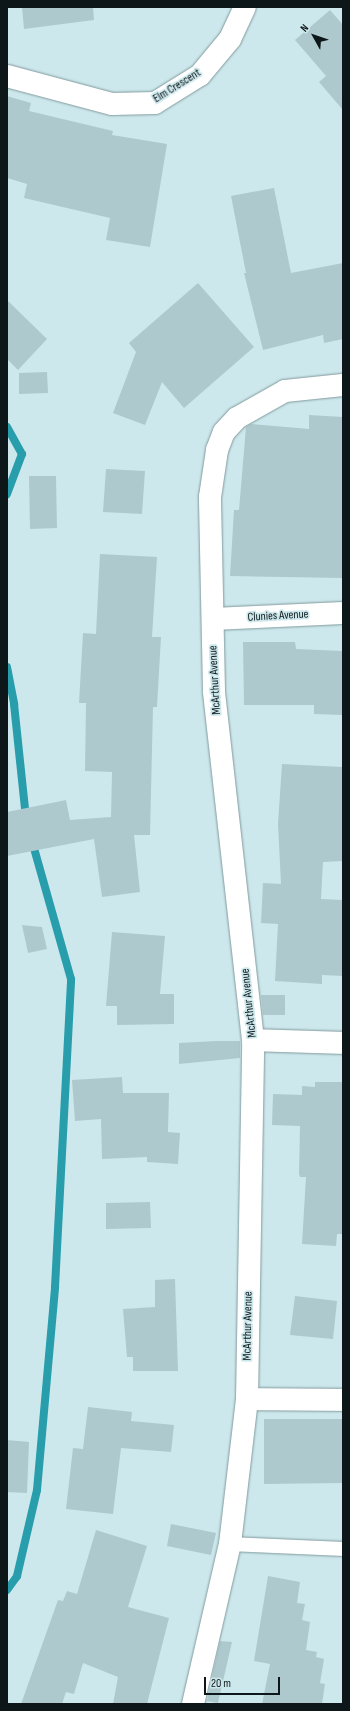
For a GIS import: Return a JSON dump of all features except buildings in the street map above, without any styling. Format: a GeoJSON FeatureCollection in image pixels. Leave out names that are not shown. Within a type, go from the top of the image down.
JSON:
{"type":"FeatureCollection","features":[{"type":"Feature","properties":{"kind":"street","name":"Elm Crescent"},"geometry":{"type":"LineString","coordinates":[[7,76],[112,104],[155,103],[200,75],[230,40],[245,7]]}},
{"type":"Feature","properties":{"kind":"street","name":"McArthur Avenue"},"geometry":{"type":"LineString","coordinates":[[193,1704],[230,1544],[247,1399],[253,1040],[214,692],[210,497],[217,450],[224,432],[237,418],[285,391],[343,385]]}},
{"type":"Feature","properties":{"kind":"street","name":"Clunies Avenue"},"geometry":{"type":"LineString","coordinates":[[213,619],[343,613]]}},
{"type":"Feature","properties":{"kind":"street"},"geometry":{"type":"LineString","coordinates":[[253,1040],[343,1043]]}},
{"type":"Feature","properties":{"kind":"street"},"geometry":{"type":"LineString","coordinates":[[247,1399],[343,1400]]}},
{"type":"Feature","properties":{"kind":"lane"},"geometry":{"type":"LineString","coordinates":[[230,1544],[343,1549]]}},
{"type":"Feature","properties":{"kind":"waterway"},"geometry":{"type":"LineString","coordinates":[[7,427],[22,454],[7,494]]}},
{"type":"Feature","properties":{"kind":"waterway"},"geometry":{"type":"LineString","coordinates":[[7,667],[14,704],[26,819]]}},
{"type":"Feature","properties":{"kind":"waterway"},"geometry":{"type":"LineString","coordinates":[[7,1590],[17,1576],[37,1490],[55,1287],[71,979],[32,841]]}}]}
